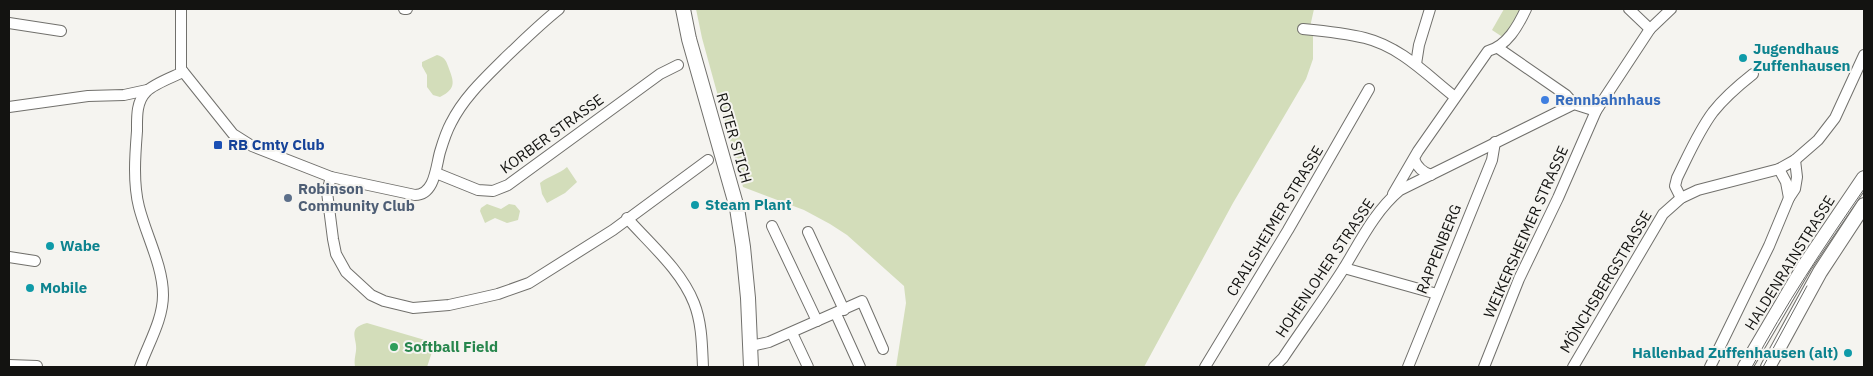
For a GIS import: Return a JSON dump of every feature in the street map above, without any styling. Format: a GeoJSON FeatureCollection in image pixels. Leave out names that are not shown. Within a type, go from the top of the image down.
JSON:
{"type":"FeatureCollection","features":[{"type":"Feature","properties":{"kind":"main road","name":"ROTER STICH"},"geometry":{"type":"LineString","coordinates":[[683,9],[689,39],[737,208],[744,247],[751,367]]}},
{"type":"Feature","properties":{"kind":"main road","name":"HALDENRAINSTRASSE"},"geometry":{"type":"LineString","coordinates":[[1745,367],[1805,265],[1864,178]]}},
{"type":"Feature","properties":{"kind":"main road","name":"HALDENRAINSTRASSE"},"geometry":{"type":"LineString","coordinates":[[1768,367],[1820,272],[1864,205]]}},
{"type":"Feature","properties":{"kind":"street"},"geometry":{"type":"LineString","coordinates":[[181,9],[182,72],[233,134],[252,146],[331,177],[420,195],[429,187],[436,173],[446,133],[459,109],[472,91],[559,9]]}},
{"type":"Feature","properties":{"kind":"street"},"geometry":{"type":"LineString","coordinates":[[1416,64],[1430,9]]}},
{"type":"Feature","properties":{"kind":"street"},"geometry":{"type":"LineString","coordinates":[[1392,197],[1414,159],[1488,51],[1498,48],[1518,24],[1526,9]]}},
{"type":"Feature","properties":{"kind":"street"},"geometry":{"type":"LineString","coordinates":[[1629,9],[1650,29]]}},
{"type":"Feature","properties":{"kind":"street"},"geometry":{"type":"LineString","coordinates":[[1498,48],[1566,95],[1574,104],[1596,110],[1650,29],[1671,9]]}},
{"type":"Feature","properties":{"kind":"street"},"geometry":{"type":"LineString","coordinates":[[9,23],[61,31]]}},
{"type":"Feature","properties":{"kind":"street"},"geometry":{"type":"LineString","coordinates":[[1303,29],[1366,38],[1393,50],[1416,64],[1456,98]]}},
{"type":"Feature","properties":{"kind":"street","name":"MÖNCHSBERGSTRASSE"},"geometry":{"type":"LineString","coordinates":[[1573,367],[1663,214],[1681,198],[1698,190],[1779,169],[1795,160],[1818,140],[1835,118],[1864,55]]}},
{"type":"Feature","properties":{"kind":"street","name":"KORBER STRASSE"},"geometry":{"type":"LineString","coordinates":[[436,173],[478,190],[493,191],[508,186],[660,74],[678,65]]}},
{"type":"Feature","properties":{"kind":"street"},"geometry":{"type":"LineString","coordinates":[[9,107],[88,96],[124,95],[148,90],[182,72]]}},
{"type":"Feature","properties":{"kind":"street"},"geometry":{"type":"LineString","coordinates":[[1681,198],[1675,186],[1677,178],[1704,126],[1726,98],[1753,74]]}},
{"type":"Feature","properties":{"kind":"street","name":"CRAILSHEIMER STRASSE"},"geometry":{"type":"LineString","coordinates":[[1205,367],[1288,230],[1369,89]]}},
{"type":"Feature","properties":{"kind":"street"},"geometry":{"type":"LineString","coordinates":[[140,367],[162,310],[163,294],[153,247],[137,195],[135,164],[138,111],[141,98],[148,90]]}},
{"type":"Feature","properties":{"kind":"street","name":"HOHENLOHER STRASSE"},"geometry":{"type":"LineString","coordinates":[[1274,367],[1283,358],[1344,268],[1373,220],[1392,197],[1408,185],[1574,104]]}},
{"type":"Feature","properties":{"kind":"street","name":"WEIKERSHEIMER STRASSE"},"geometry":{"type":"LineString","coordinates":[[1484,367],[1519,279],[1558,198],[1596,110]]}},
{"type":"Feature","properties":{"kind":"street","name":"RAPPENBERG"},"geometry":{"type":"LineString","coordinates":[[1408,367],[1492,160],[1495,142]]}},
{"type":"Feature","properties":{"kind":"street"},"geometry":{"type":"LineString","coordinates":[[1414,159],[1420,169],[1431,175]]}},
{"type":"Feature","properties":{"kind":"street"},"geometry":{"type":"LineString","coordinates":[[331,177],[327,192],[333,239],[336,254],[346,272],[371,295],[384,301],[414,308],[476,299],[498,294],[529,283],[581,252],[708,160]]}},
{"type":"Feature","properties":{"kind":"street"},"geometry":{"type":"LineString","coordinates":[[1710,367],[1789,198],[1795,189],[1795,160]]}},
{"type":"Feature","properties":{"kind":"street"},"geometry":{"type":"LineString","coordinates":[[1779,169],[1786,182],[1789,198]]}},
{"type":"Feature","properties":{"kind":"street"},"geometry":{"type":"LineString","coordinates":[[627,218],[678,276],[688,291],[699,320],[702,367]]}},
{"type":"Feature","properties":{"kind":"street"},"geometry":{"type":"LineString","coordinates":[[772,226],[817,321]]}},
{"type":"Feature","properties":{"kind":"street"},"geometry":{"type":"LineString","coordinates":[[808,232],[860,367]]}},
{"type":"Feature","properties":{"kind":"street"},"geometry":{"type":"LineString","coordinates":[[9,257],[35,261]]}},
{"type":"Feature","properties":{"kind":"street"},"geometry":{"type":"LineString","coordinates":[[1344,268],[1437,294]]}},
{"type":"Feature","properties":{"kind":"street"},"geometry":{"type":"LineString","coordinates":[[751,346],[769,342],[792,333],[862,301],[883,349]]}},
{"type":"Feature","properties":{"kind":"street"},"geometry":{"type":"LineString","coordinates":[[792,333],[808,367]]}},
{"type":"Feature","properties":{"kind":"street"},"geometry":{"type":"LineString","coordinates":[[9,365],[37,366]]}},
{"type":"Feature","properties":{"kind":"green space"},"geometry":{"type":"Polygon","coordinates":[[[696,9],[1314,9],[1310,27],[1313,35],[1313,59],[1306,79],[1233,203],[1144,367],[896,367],[906,303],[904,286],[847,235],[830,224],[804,210],[743,187],[702,38],[696,9]]]}},
{"type":"Feature","properties":{"kind":"green space"},"geometry":{"type":"Polygon","coordinates":[[[1504,9],[1524,9],[1504,38],[1492,30],[1504,9]]]}},
{"type":"Feature","properties":{"kind":"green space"},"geometry":{"type":"Polygon","coordinates":[[[437,55],[445,60],[453,83],[450,90],[440,97],[433,95],[427,87],[427,75],[422,66],[422,62],[437,55]]]}},
{"type":"Feature","properties":{"kind":"green space"},"geometry":{"type":"Polygon","coordinates":[[[567,167],[577,182],[565,193],[547,203],[542,194],[540,183],[567,167]]]}},
{"type":"Feature","properties":{"kind":"green space"},"geometry":{"type":"Polygon","coordinates":[[[487,204],[501,209],[509,204],[515,205],[520,211],[518,220],[507,223],[495,218],[485,223],[480,211],[487,204]]]}},
{"type":"Feature","properties":{"kind":"green space","name":"Softball Field"},"geometry":{"type":"Polygon","coordinates":[[[367,323],[435,343],[427,367],[355,367],[356,347],[354,334],[357,328],[367,323]]]}},
{"type":"Feature","properties":{"kind":"tram line"},"geometry":{"type":"LineString","coordinates":[[1752,367],[1805,276],[1864,189]]}},
{"type":"Feature","properties":{"kind":"tram line"},"geometry":{"type":"LineString","coordinates":[[1763,367],[1807,286]]}},
{"type":"Feature","properties":{"kind":"place","name":"Jugendhaus Zuffenhausen"},"geometry":{"type":"Point","coordinates":[1743,58]}},
{"type":"Feature","properties":{"kind":"place","name":"Rennbahnhaus"},"geometry":{"type":"Point","coordinates":[1545,100]}},
{"type":"Feature","properties":{"kind":"place","name":"RB Cmty Club"},"geometry":{"type":"Point","coordinates":[218,145]}},
{"type":"Feature","properties":{"kind":"place","name":"Robinson Community Club"},"geometry":{"type":"Point","coordinates":[288,198]}},
{"type":"Feature","properties":{"kind":"place","name":"Steam Plant"},"geometry":{"type":"Point","coordinates":[695,205]}},
{"type":"Feature","properties":{"kind":"place","name":"Wabe"},"geometry":{"type":"Point","coordinates":[50,246]}},
{"type":"Feature","properties":{"kind":"place","name":"Mobile"},"geometry":{"type":"Point","coordinates":[30,288]}},
{"type":"Feature","properties":{"kind":"place","name":"Softball Field"},"geometry":{"type":"Point","coordinates":[394,347]}},
{"type":"Feature","properties":{"kind":"place","name":"Hallenbad Zuffenhausen (alt)"},"geometry":{"type":"Point","coordinates":[1848,353]}}]}
